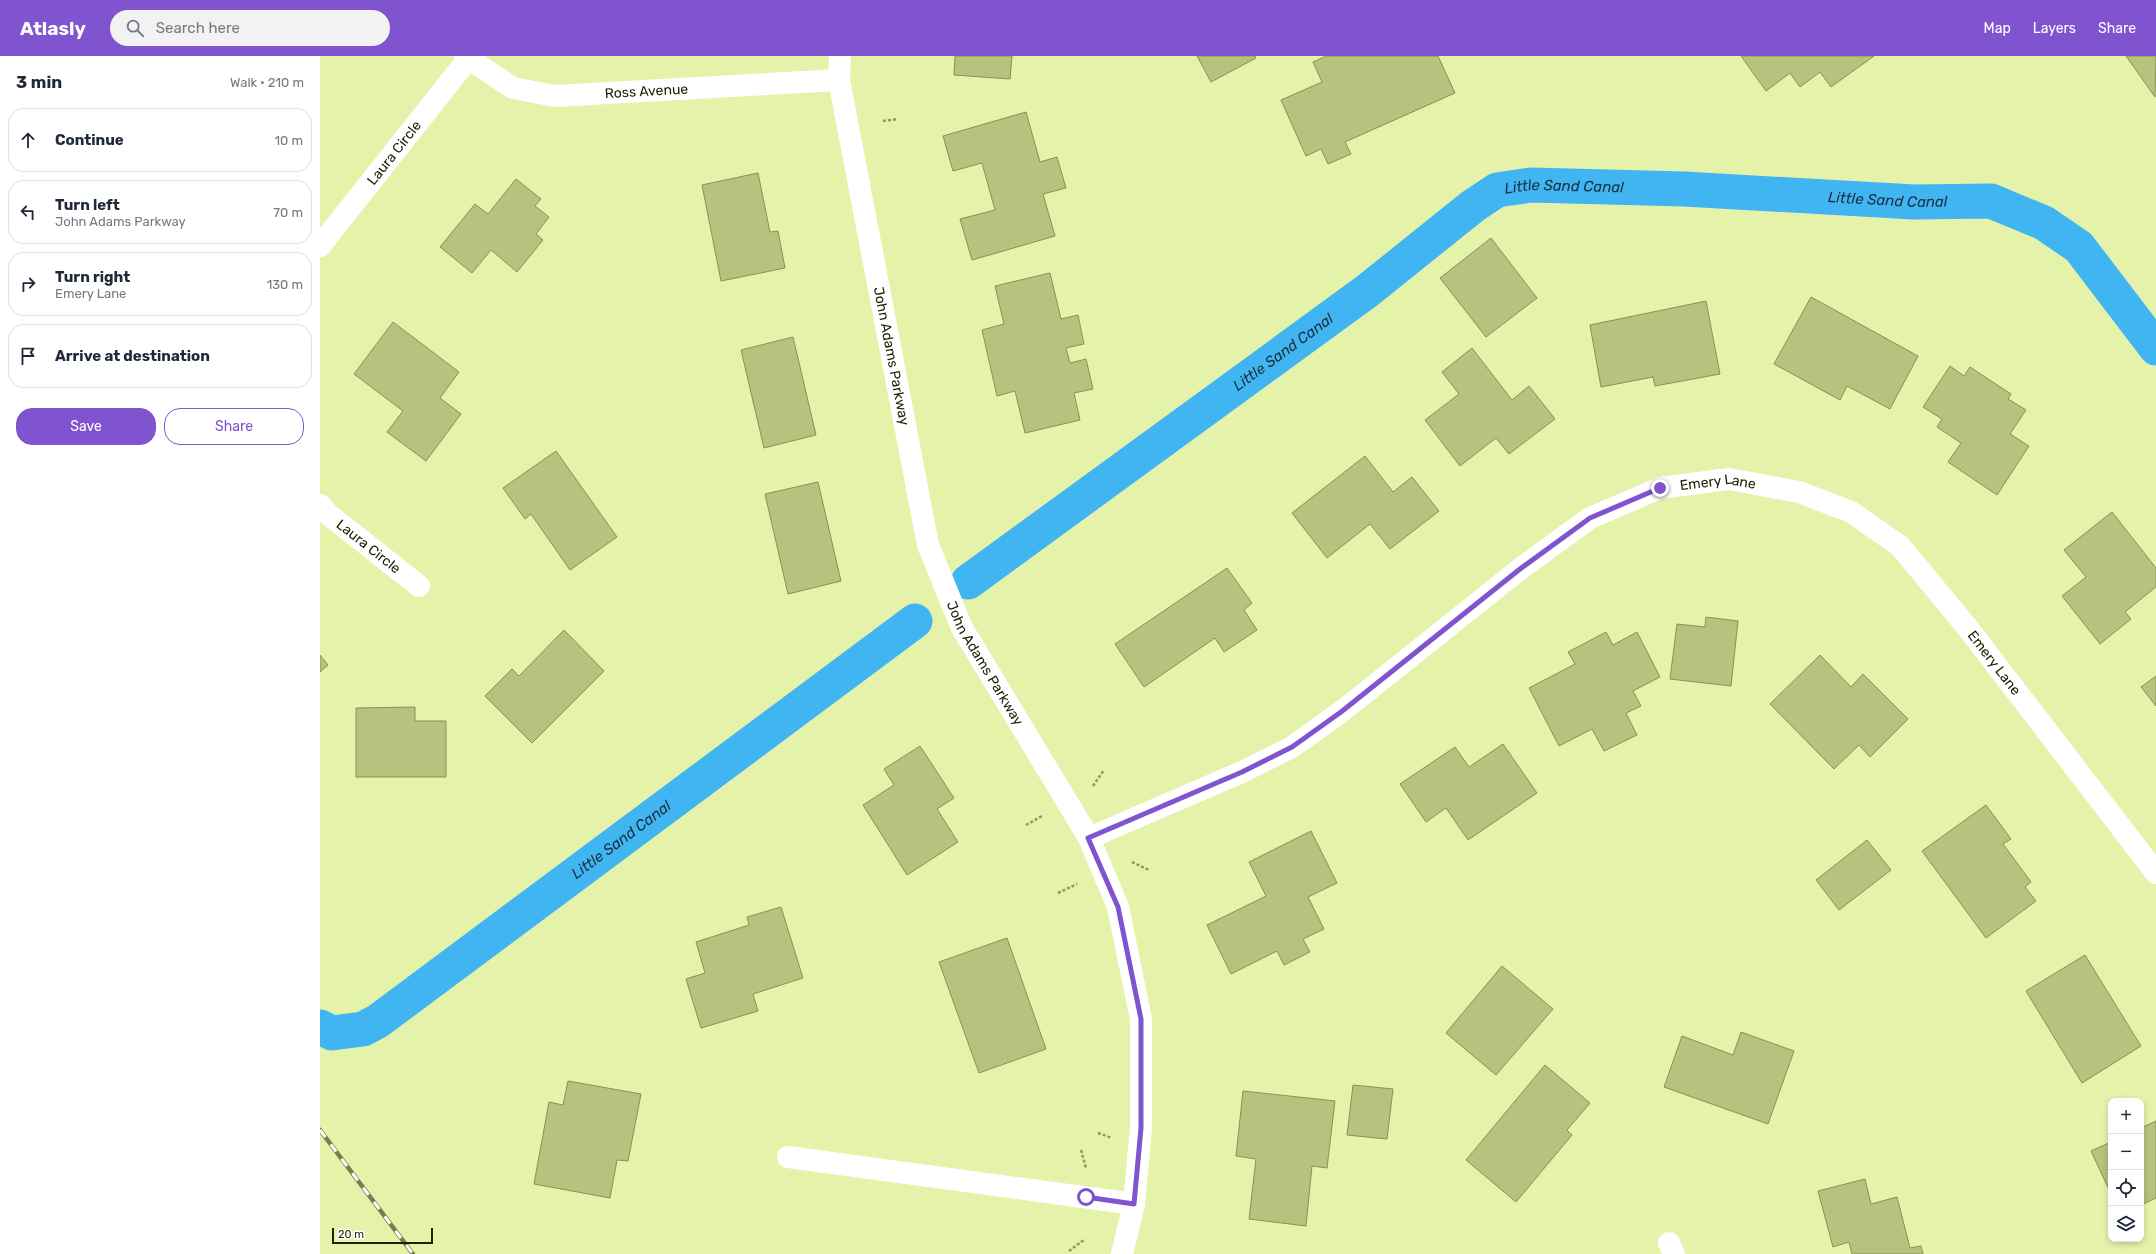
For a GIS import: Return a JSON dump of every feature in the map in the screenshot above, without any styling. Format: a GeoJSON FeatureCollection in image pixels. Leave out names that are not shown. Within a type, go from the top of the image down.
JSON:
{"type":"FeatureCollection","features":[{"type":"Feature","properties":{"kind":"street","name":"John Adams Parkway"},"geometry":{"type":"LineString","coordinates":[[840,56],[839,80],[928,545],[962,628],[1088,838],[1118,907],[1141,1019],[1141,1128],[1134,1204],[1122,1254]]}},
{"type":"Feature","properties":{"kind":"street","name":"Ross Avenue"},"geometry":{"type":"LineString","coordinates":[[466,58],[512,88],[555,96],[839,80]]}},
{"type":"Feature","properties":{"kind":"street","name":"Laura Circle"},"geometry":{"type":"LineString","coordinates":[[320,246],[466,58]]}},
{"type":"Feature","properties":{"kind":"street","name":"Emery Lane"},"geometry":{"type":"LineString","coordinates":[[1088,838],[1242,772],[1292,747],[1341,712],[1520,569],[1590,518],[1660,488],[1729,479],[1799,492],[1851,512],[1900,546],[1966,627],[2156,873]]}},
{"type":"Feature","properties":{"kind":"street","name":"Laura Circle"},"geometry":{"type":"LineString","coordinates":[[320,505],[328,514],[419,586]]}},
{"type":"Feature","properties":{"kind":"street"},"geometry":{"type":"LineString","coordinates":[[788,1157],[1134,1204]]}},
{"type":"Feature","properties":{"kind":"path"},"geometry":{"type":"LineString","coordinates":[[883,121],[898,119]]}},
{"type":"Feature","properties":{"kind":"path"},"geometry":{"type":"LineString","coordinates":[[1093,786],[1104,770]]}},
{"type":"Feature","properties":{"kind":"path"},"geometry":{"type":"LineString","coordinates":[[1026,825],[1044,815]]}},
{"type":"Feature","properties":{"kind":"path"},"geometry":{"type":"LineString","coordinates":[[1129,861],[1149,870]]}},
{"type":"Feature","properties":{"kind":"path"},"geometry":{"type":"LineString","coordinates":[[1058,892],[1079,883]]}},
{"type":"Feature","properties":{"kind":"path"},"geometry":{"type":"LineString","coordinates":[[1098,1133],[1116,1140]]}},
{"type":"Feature","properties":{"kind":"path"},"geometry":{"type":"LineString","coordinates":[[1081,1150],[1086,1170]]}},
{"type":"Feature","properties":{"kind":"path"},"geometry":{"type":"LineString","coordinates":[[1069,1251],[1085,1239]]}},
{"type":"Feature","properties":{"kind":"building"},"geometry":{"type":"Polygon","coordinates":[[[955,56],[1012,56],[1010,79],[954,75],[955,56]]]}},
{"type":"Feature","properties":{"kind":"building"},"geometry":{"type":"Polygon","coordinates":[[[1197,56],[1255,56],[1256,58],[1211,82],[1197,56]]]}},
{"type":"Feature","properties":{"kind":"building"},"geometry":{"type":"Polygon","coordinates":[[[1326,56],[1438,56],[1455,93],[1345,142],[1351,154],[1328,164],[1321,149],[1306,156],[1281,100],[1322,82],[1313,62],[1326,56]]]}},
{"type":"Feature","properties":{"kind":"building"},"geometry":{"type":"Polygon","coordinates":[[[1741,56],[1874,56],[1831,87],[1820,72],[1800,87],[1790,73],[1766,91],[1741,56]]]}},
{"type":"Feature","properties":{"kind":"building"},"geometry":{"type":"Polygon","coordinates":[[[2126,56],[2156,56],[2155,97],[2126,56]]]}},
{"type":"Feature","properties":{"kind":"building"},"geometry":{"type":"Polygon","coordinates":[[[1026,112],[1040,162],[1057,157],[1066,188],[1043,194],[1055,236],[972,260],[960,219],[995,210],[982,163],[953,171],[943,136],[1026,112]]]}},
{"type":"Feature","properties":{"kind":"building"},"geometry":{"type":"Polygon","coordinates":[[[758,173],[770,232],[778,231],[785,268],[721,281],[702,185],[758,173]]]}},
{"type":"Feature","properties":{"kind":"building"},"geometry":{"type":"Polygon","coordinates":[[[516,179],[541,199],[535,206],[549,217],[536,234],[543,240],[517,272],[491,250],[472,273],[440,247],[475,204],[488,214],[516,179]]]}},
{"type":"Feature","properties":{"kind":"building"},"geometry":{"type":"Polygon","coordinates":[[[1491,238],[1537,298],[1486,337],[1440,278],[1491,238]]]}},
{"type":"Feature","properties":{"kind":"building"},"geometry":{"type":"Polygon","coordinates":[[[1050,273],[1061,319],[1078,315],[1084,344],[1066,348],[1070,363],[1086,359],[1093,389],[1074,393],[1080,420],[1025,433],[1015,391],[997,396],[982,330],[1004,324],[995,286],[1050,273]]]}},
{"type":"Feature","properties":{"kind":"building"},"geometry":{"type":"Polygon","coordinates":[[[1811,297],[1918,356],[1890,409],[1847,386],[1840,400],[1774,364],[1811,297]]]}},
{"type":"Feature","properties":{"kind":"building"},"geometry":{"type":"Polygon","coordinates":[[[1706,301],[1720,374],[1655,386],[1653,377],[1601,387],[1590,325],[1706,301]]]}},
{"type":"Feature","properties":{"kind":"building"},"geometry":{"type":"Polygon","coordinates":[[[393,322],[459,372],[440,398],[461,414],[426,461],[387,432],[403,411],[354,374],[393,322]]]}},
{"type":"Feature","properties":{"kind":"building"},"geometry":{"type":"Polygon","coordinates":[[[793,337],[816,435],[764,448],[741,350],[793,337]]]}},
{"type":"Feature","properties":{"kind":"building"},"geometry":{"type":"Polygon","coordinates":[[[1472,348],[1512,400],[1529,386],[1555,419],[1509,454],[1496,438],[1460,466],[1425,420],[1459,394],[1442,372],[1472,348]]]}},
{"type":"Feature","properties":{"kind":"building"},"geometry":{"type":"Polygon","coordinates":[[[1950,366],[1964,376],[1970,367],[2011,394],[2008,399],[2026,410],[2010,434],[2029,446],[1997,495],[1948,462],[1961,443],[1937,427],[1942,419],[1923,407],[1950,366]]]}},
{"type":"Feature","properties":{"kind":"building"},"geometry":{"type":"Polygon","coordinates":[[[556,451],[617,537],[570,570],[531,514],[525,519],[503,488],[556,451]]]}},
{"type":"Feature","properties":{"kind":"building"},"geometry":{"type":"Polygon","coordinates":[[[1365,456],[1393,492],[1412,477],[1439,511],[1390,549],[1370,524],[1327,558],[1292,513],[1365,456]]]}},
{"type":"Feature","properties":{"kind":"building"},"geometry":{"type":"Polygon","coordinates":[[[818,482],[841,581],[788,594],[765,494],[818,482]]]}},
{"type":"Feature","properties":{"kind":"building"},"geometry":{"type":"Polygon","coordinates":[[[2112,512],[2156,568],[2156,587],[2125,612],[2131,619],[2100,644],[2062,596],[2086,577],[2064,550],[2112,512]]]}},
{"type":"Feature","properties":{"kind":"building"},"geometry":{"type":"Polygon","coordinates":[[[1227,568],[1252,603],[1244,610],[1257,630],[1224,652],[1215,638],[1144,687],[1115,644],[1227,568]]]}},
{"type":"Feature","properties":{"kind":"building"},"geometry":{"type":"Polygon","coordinates":[[[1706,617],[1738,621],[1731,686],[1670,679],[1677,624],[1705,627],[1706,617]]]}},
{"type":"Feature","properties":{"kind":"building"},"geometry":{"type":"Polygon","coordinates":[[[564,630],[604,671],[532,743],[485,696],[512,669],[519,676],[564,630]]]}},
{"type":"Feature","properties":{"kind":"building"},"geometry":{"type":"Polygon","coordinates":[[[1606,632],[1613,645],[1637,632],[1660,677],[1633,691],[1641,706],[1626,713],[1637,735],[1604,751],[1592,729],[1559,746],[1529,688],[1575,664],[1568,652],[1606,632]]]}},
{"type":"Feature","properties":{"kind":"building"},"geometry":{"type":"Polygon","coordinates":[[[320,655],[328,665],[320,672],[320,655]]]}},
{"type":"Feature","properties":{"kind":"building"},"geometry":{"type":"Polygon","coordinates":[[[1820,655],[1851,687],[1863,674],[1908,719],[1870,757],[1859,745],[1834,769],[1770,704],[1820,655]]]}},
{"type":"Feature","properties":{"kind":"building"},"geometry":{"type":"Polygon","coordinates":[[[2156,676],[2156,706],[2141,687],[2156,676]]]}},
{"type":"Feature","properties":{"kind":"building"},"geometry":{"type":"Polygon","coordinates":[[[415,707],[415,721],[446,721],[446,777],[356,777],[356,708],[415,707]]]}},
{"type":"Feature","properties":{"kind":"building"},"geometry":{"type":"Polygon","coordinates":[[[1503,744],[1537,793],[1468,840],[1446,808],[1426,822],[1400,784],[1455,747],[1469,767],[1503,744]]]}},
{"type":"Feature","properties":{"kind":"building"},"geometry":{"type":"Polygon","coordinates":[[[920,746],[954,798],[937,809],[958,842],[907,875],[863,805],[894,785],[884,769],[920,746]]]}},
{"type":"Feature","properties":{"kind":"building"},"geometry":{"type":"Polygon","coordinates":[[[1986,805],[2011,839],[2003,844],[2031,882],[2025,887],[2036,901],[1986,938],[1922,851],[1986,805]]]}},
{"type":"Feature","properties":{"kind":"building"},"geometry":{"type":"Polygon","coordinates":[[[1311,831],[1337,883],[1308,897],[1324,929],[1303,939],[1310,952],[1284,965],[1277,951],[1231,974],[1207,925],[1266,896],[1249,862],[1311,831]]]}},
{"type":"Feature","properties":{"kind":"building"},"geometry":{"type":"Polygon","coordinates":[[[1867,840],[1891,870],[1839,910],[1816,880],[1867,840]]]}},
{"type":"Feature","properties":{"kind":"building"},"geometry":{"type":"Polygon","coordinates":[[[781,907],[803,978],[753,994],[758,1011],[701,1028],[686,979],[705,973],[696,942],[749,925],[747,917],[781,907]]]}},
{"type":"Feature","properties":{"kind":"building"},"geometry":{"type":"Polygon","coordinates":[[[1007,938],[1046,1049],[979,1073],[939,962],[1007,938]]]}},
{"type":"Feature","properties":{"kind":"building"},"geometry":{"type":"Polygon","coordinates":[[[2085,955],[2141,1046],[2082,1083],[2026,991],[2085,955]]]}},
{"type":"Feature","properties":{"kind":"building"},"geometry":{"type":"Polygon","coordinates":[[[1502,966],[1553,1009],[1496,1075],[1446,1033],[1502,966]]]}},
{"type":"Feature","properties":{"kind":"building"},"geometry":{"type":"Polygon","coordinates":[[[1741,1032],[1794,1051],[1768,1124],[1664,1087],[1682,1036],[1733,1055],[1741,1032]]]}},
{"type":"Feature","properties":{"kind":"building"},"geometry":{"type":"Polygon","coordinates":[[[1545,1065],[1590,1103],[1567,1130],[1572,1135],[1516,1202],[1466,1160],[1545,1065]]]}},
{"type":"Feature","properties":{"kind":"building"},"geometry":{"type":"Polygon","coordinates":[[[568,1081],[641,1094],[628,1161],[617,1160],[610,1198],[534,1184],[549,1102],[563,1105],[568,1081]]]}},
{"type":"Feature","properties":{"kind":"building"},"geometry":{"type":"Polygon","coordinates":[[[1353,1085],[1393,1089],[1387,1139],[1347,1135],[1353,1085]]]}},
{"type":"Feature","properties":{"kind":"building"},"geometry":{"type":"Polygon","coordinates":[[[1243,1091],[1335,1101],[1327,1168],[1312,1166],[1306,1226],[1249,1219],[1256,1159],[1236,1156],[1243,1091]]]}},
{"type":"Feature","properties":{"kind":"building"},"geometry":{"type":"Polygon","coordinates":[[[2156,1121],[2156,1198],[2144,1204],[2144,1134],[2144,1127],[2156,1121]]]}},
{"type":"Feature","properties":{"kind":"building"},"geometry":{"type":"Polygon","coordinates":[[[2108,1143],[2108,1188],[2091,1151],[2108,1143]]]}},
{"type":"Feature","properties":{"kind":"building"},"geometry":{"type":"Polygon","coordinates":[[[1865,1179],[1871,1204],[1897,1197],[1910,1248],[1921,1246],[1923,1254],[1852,1254],[1849,1242],[1833,1247],[1818,1191],[1865,1179]]]}},
{"type":"Feature","properties":{"kind":"waterway","name":"Little Sand Canal"},"geometry":{"type":"LineString","coordinates":[[968,582],[1367,291],[1473,206],[1497,190],[1531,185],[1684,189],[1914,202],[1991,201],[2044,223],[2079,247],[2156,348]]}},
{"type":"Feature","properties":{"kind":"waterway","name":"Little Sand Canal"},"geometry":{"type":"LineString","coordinates":[[320,1027],[332,1033],[363,1029],[378,1021],[915,621]]}},
{"type":"Feature","properties":{"kind":"railway"},"geometry":{"type":"LineString","coordinates":[[320,1130],[413,1254]]}},
{"type":"Feature","properties":{"kind":"route"},"geometry":{"type":"LineString","coordinates":[[1086,1197],[1134,1204],[1141,1128],[1141,1019],[1118,907],[1088,838],[1242,772],[1292,747],[1341,712],[1520,569],[1590,518],[1660,488]]}}]}
